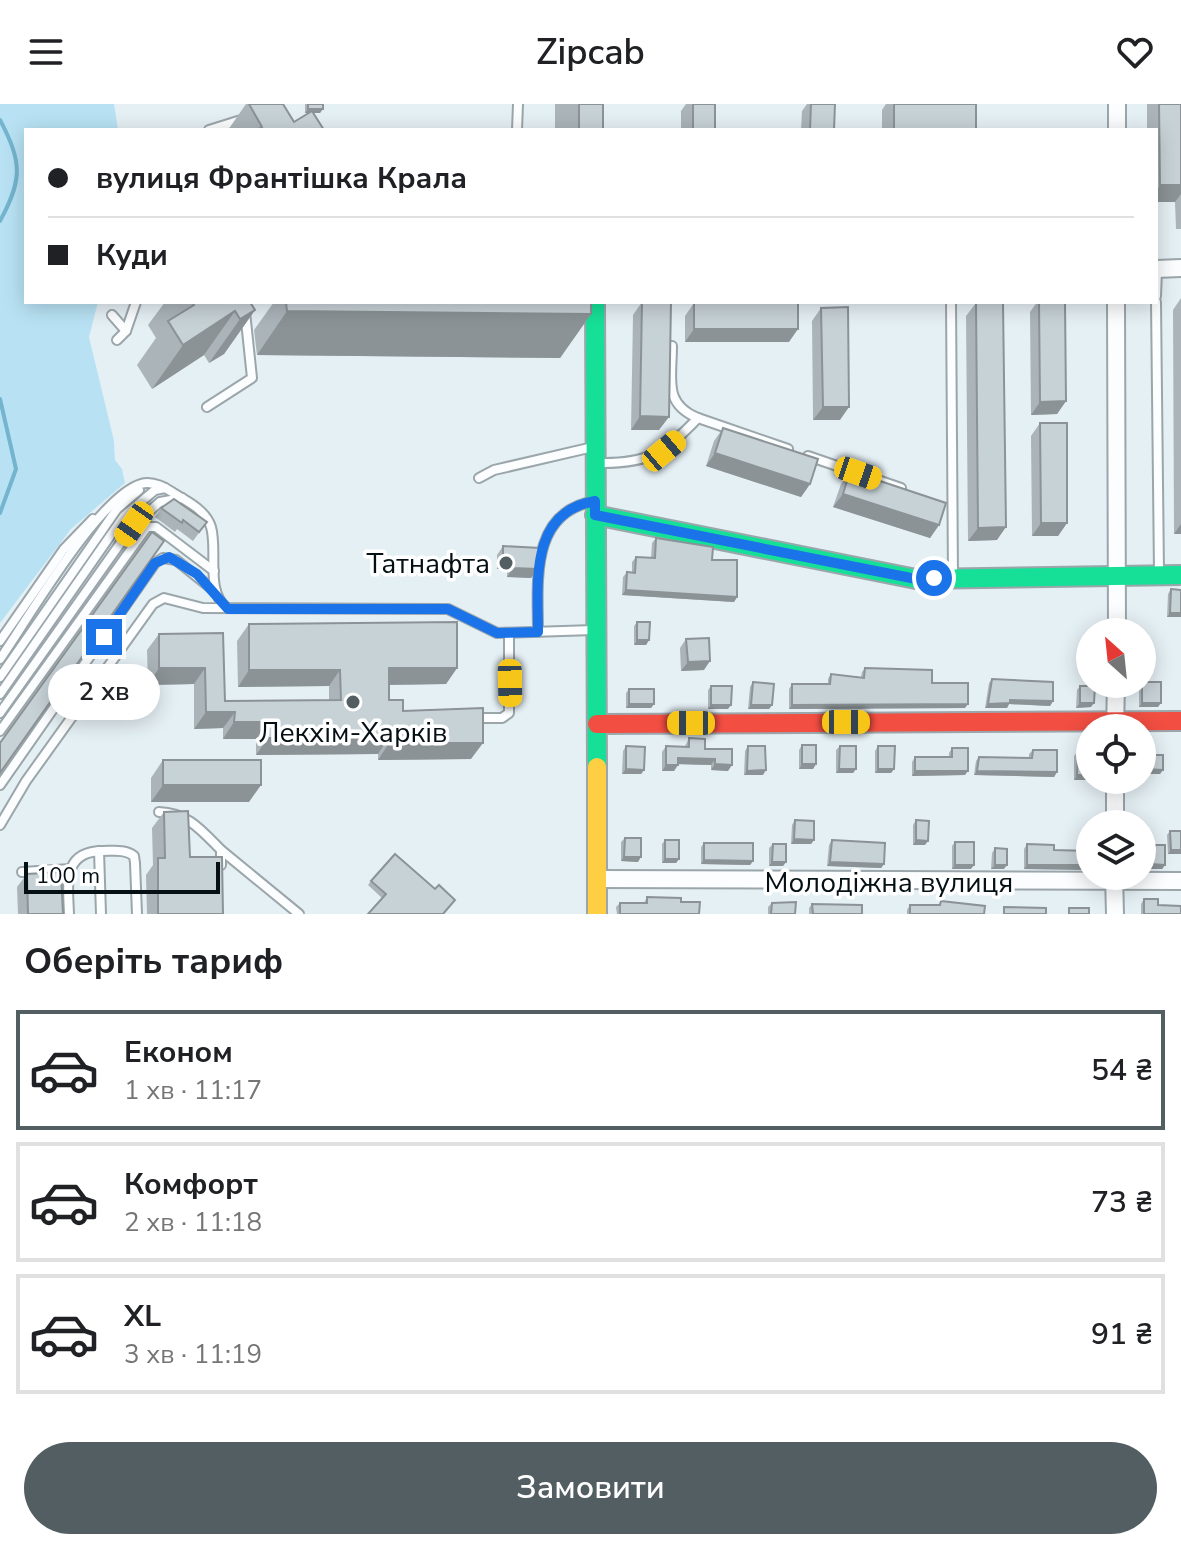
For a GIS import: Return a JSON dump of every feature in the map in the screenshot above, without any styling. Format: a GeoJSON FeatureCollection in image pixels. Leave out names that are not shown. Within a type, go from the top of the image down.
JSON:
{"type":"FeatureCollection","features":[{"type":"Feature","properties":{"kind":"street"},"geometry":{"type":"LineString","coordinates":[[1117,104],[1117,128]]}},
{"type":"Feature","properties":{"kind":"street"},"geometry":{"type":"LineString","coordinates":[[1158,269],[1181,268]]}},
{"type":"Feature","properties":{"kind":"street"},"geometry":{"type":"LineString","coordinates":[[595,304],[597,914]]}},
{"type":"Feature","properties":{"kind":"street"},"geometry":{"type":"LineString","coordinates":[[1116,304],[1117,618]]}},
{"type":"Feature","properties":{"kind":"street"},"geometry":{"type":"LineString","coordinates":[[595,508],[916,579],[1181,575]]}},
{"type":"Feature","properties":{"kind":"street"},"geometry":{"type":"LineString","coordinates":[[1156,722],[1181,721]]}},
{"type":"Feature","properties":{"kind":"street"},"geometry":{"type":"LineString","coordinates":[[597,724],[1076,724]]}},
{"type":"Feature","properties":{"kind":"street","name":"Молодіжна вулиця"},"geometry":{"type":"LineString","coordinates":[[598,879],[1076,879]]}},
{"type":"Feature","properties":{"kind":"street","name":"Молодіжна вулиця"},"geometry":{"type":"LineString","coordinates":[[1156,880],[1181,881]]}},
{"type":"Feature","properties":{"kind":"street"},"geometry":{"type":"LineString","coordinates":[[1114,890],[1115,914]]}},
{"type":"Feature","properties":{"kind":"lane"},"geometry":{"type":"LineString","coordinates":[[517,128],[518,104]]}},
{"type":"Feature","properties":{"kind":"lane"},"geometry":{"type":"LineString","coordinates":[[215,128],[250,117],[253,128]]}},
{"type":"Feature","properties":{"kind":"lane"},"geometry":{"type":"LineString","coordinates":[[117,340],[126,331],[135,304]]}},
{"type":"Feature","properties":{"kind":"lane"},"geometry":{"type":"LineString","coordinates":[[207,407],[252,378],[244,304]]}},
{"type":"Feature","properties":{"kind":"lane"},"geometry":{"type":"LineString","coordinates":[[951,304],[953,578]]}},
{"type":"Feature","properties":{"kind":"lane"},"geometry":{"type":"LineString","coordinates":[[1156,304],[1159,575]]}},
{"type":"Feature","properties":{"kind":"lane"},"geometry":{"type":"LineString","coordinates":[[112,315],[126,331]]}},
{"type":"Feature","properties":{"kind":"lane"},"geometry":{"type":"LineString","coordinates":[[672,346],[674,401],[681,411],[909,491]]}},
{"type":"Feature","properties":{"kind":"lane"},"geometry":{"type":"LineString","coordinates":[[479,478],[494,470],[594,455],[625,464],[650,458],[664,451],[698,418]]}},
{"type":"Feature","properties":{"kind":"lane"},"geometry":{"type":"LineString","coordinates":[[0,677],[117,509],[150,483]]}},
{"type":"Feature","properties":{"kind":"lane"},"geometry":{"type":"LineString","coordinates":[[0,641],[64,549],[122,494],[150,483],[182,498],[204,515],[210,525],[217,593]]}},
{"type":"Feature","properties":{"kind":"lane"},"geometry":{"type":"LineString","coordinates":[[0,694],[124,516],[155,490],[165,488]]}},
{"type":"Feature","properties":{"kind":"lane"},"geometry":{"type":"LineString","coordinates":[[0,713],[134,524],[160,502],[182,498]]}},
{"type":"Feature","properties":{"kind":"lane"},"geometry":{"type":"LineString","coordinates":[[938,501],[953,504]]}},
{"type":"Feature","properties":{"kind":"lane"},"geometry":{"type":"LineString","coordinates":[[0,659],[111,503]]}},
{"type":"Feature","properties":{"kind":"lane"},"geometry":{"type":"LineString","coordinates":[[538,632],[541,544],[564,516],[584,503],[595,508]]}},
{"type":"Feature","properties":{"kind":"lane"},"geometry":{"type":"LineString","coordinates":[[0,731],[147,527],[156,527],[215,572]]}},
{"type":"Feature","properties":{"kind":"lane"},"geometry":{"type":"LineString","coordinates":[[0,785],[155,563],[163,558],[176,560],[217,593],[228,609]]}},
{"type":"Feature","properties":{"kind":"lane"},"geometry":{"type":"LineString","coordinates":[[0,825],[26,781],[153,604],[171,597],[196,607],[228,609],[448,609],[487,630],[509,633],[595,630]]}},
{"type":"Feature","properties":{"kind":"lane"},"geometry":{"type":"LineString","coordinates":[[460,718],[502,718],[509,713],[509,633]]}},
{"type":"Feature","properties":{"kind":"lane"},"geometry":{"type":"LineString","coordinates":[[159,812],[182,814],[299,914]]}},
{"type":"Feature","properties":{"kind":"lane"},"geometry":{"type":"LineString","coordinates":[[221,850],[221,875]]}},
{"type":"Feature","properties":{"kind":"lane"},"geometry":{"type":"LineString","coordinates":[[99,851],[101,914]]}},
{"type":"Feature","properties":{"kind":"lane"},"geometry":{"type":"LineString","coordinates":[[69,914],[71,869],[83,854],[124,851],[134,856],[137,914]]}},
{"type":"Feature","properties":{"kind":"lane"},"geometry":{"type":"LineString","coordinates":[[22,872],[71,869]]}},
{"type":"Feature","properties":{"kind":"shaded area"},"geometry":{"type":"Polygon","coordinates":[[[0,104],[114,104],[118,128],[24,128],[24,304],[97,304],[89,337],[114,441],[115,460],[122,469],[125,483],[71,529],[0,623],[0,104]]]}},
{"type":"Feature","properties":{"kind":"building"},"geometry":{"type":"Polygon","coordinates":[[[249,104],[283,104],[294,122],[312,111],[323,128],[260,128],[249,104]]]}},
{"type":"Feature","properties":{"kind":"building"},"geometry":{"type":"Polygon","coordinates":[[[308,104],[323,104],[323,109],[308,109],[308,104]]]}},
{"type":"Feature","properties":{"kind":"building"},"geometry":{"type":"Polygon","coordinates":[[[579,104],[603,104],[603,128],[579,128],[579,104]]]}},
{"type":"Feature","properties":{"kind":"building"},"geometry":{"type":"Polygon","coordinates":[[[693,104],[715,104],[715,128],[693,128],[693,104]]]}},
{"type":"Feature","properties":{"kind":"building"},"geometry":{"type":"Polygon","coordinates":[[[811,104],[835,104],[834,128],[810,128],[811,104]]]}},
{"type":"Feature","properties":{"kind":"building"},"geometry":{"type":"Polygon","coordinates":[[[894,104],[976,104],[976,128],[894,128],[894,104]]]}},
{"type":"Feature","properties":{"kind":"building"},"geometry":{"type":"Polygon","coordinates":[[[1159,104],[1181,104],[1181,185],[1160,185],[1159,104]]]}},
{"type":"Feature","properties":{"kind":"building"},"geometry":{"type":"Polygon","coordinates":[[[251,304],[255,310],[240,319],[235,311],[183,345],[168,321],[194,305],[251,304]]]}},
{"type":"Feature","properties":{"kind":"building"},"geometry":{"type":"Polygon","coordinates":[[[286,304],[591,304],[591,314],[287,311],[286,304]]]}},
{"type":"Feature","properties":{"kind":"building"},"geometry":{"type":"Polygon","coordinates":[[[642,304],[671,304],[669,417],[640,416],[642,304]]]}},
{"type":"Feature","properties":{"kind":"building"},"geometry":{"type":"Polygon","coordinates":[[[694,304],[798,304],[798,329],[694,329],[694,304]]]}},
{"type":"Feature","properties":{"kind":"building"},"geometry":{"type":"Polygon","coordinates":[[[976,304],[1003,304],[1006,527],[978,528],[976,304]]]}},
{"type":"Feature","properties":{"kind":"building"},"geometry":{"type":"Polygon","coordinates":[[[1039,304],[1065,304],[1066,401],[1040,402],[1039,304]]]}},
{"type":"Feature","properties":{"kind":"building"},"geometry":{"type":"Polygon","coordinates":[[[848,307],[849,407],[823,407],[821,308],[848,307]]]}},
{"type":"Feature","properties":{"kind":"building"},"geometry":{"type":"Polygon","coordinates":[[[1040,423],[1067,423],[1067,523],[1041,523],[1040,423]]]}},
{"type":"Feature","properties":{"kind":"building"},"geometry":{"type":"Polygon","coordinates":[[[723,428],[818,459],[810,484],[715,453],[723,428]]]}},
{"type":"Feature","properties":{"kind":"building"},"geometry":{"type":"Polygon","coordinates":[[[850,471],[946,503],[939,525],[843,494],[850,471]]]}},
{"type":"Feature","properties":{"kind":"building"},"geometry":{"type":"Polygon","coordinates":[[[174,499],[207,522],[199,532],[161,508],[174,499]]]}},
{"type":"Feature","properties":{"kind":"building"},"geometry":{"type":"Polygon","coordinates":[[[152,532],[164,541],[0,773],[0,743],[152,532]]]}},
{"type":"Feature","properties":{"kind":"building"},"geometry":{"type":"Polygon","coordinates":[[[656,538],[713,547],[712,560],[737,560],[737,597],[626,590],[627,572],[635,573],[636,557],[655,558],[656,538]]]}},
{"type":"Feature","properties":{"kind":"building"},"geometry":{"type":"Polygon","coordinates":[[[503,546],[540,548],[538,569],[513,568],[513,561],[503,561],[503,546]]]}},
{"type":"Feature","properties":{"kind":"building"},"geometry":{"type":"Polygon","coordinates":[[[1171,589],[1181,590],[1181,613],[1170,613],[1171,589]]]}},
{"type":"Feature","properties":{"kind":"building"},"geometry":{"type":"Polygon","coordinates":[[[457,622],[457,668],[389,668],[389,700],[403,700],[403,711],[483,708],[483,743],[389,743],[389,737],[268,738],[268,722],[234,722],[235,712],[206,712],[205,668],[159,668],[159,634],[223,633],[225,701],[341,700],[340,670],[249,670],[249,624],[457,622]]]}},
{"type":"Feature","properties":{"kind":"building"},"geometry":{"type":"Polygon","coordinates":[[[637,622],[650,622],[649,640],[637,640],[637,622]]]}},
{"type":"Feature","properties":{"kind":"building"},"geometry":{"type":"Polygon","coordinates":[[[709,638],[710,661],[688,662],[686,639],[709,638]]]}},
{"type":"Feature","properties":{"kind":"building"},"geometry":{"type":"Polygon","coordinates":[[[865,668],[932,670],[932,683],[968,683],[968,704],[792,705],[792,684],[830,684],[831,674],[864,678],[865,668]]]}},
{"type":"Feature","properties":{"kind":"building"},"geometry":{"type":"Polygon","coordinates":[[[992,679],[1053,682],[1053,701],[1010,700],[1010,703],[988,704],[992,679]]]}},
{"type":"Feature","properties":{"kind":"building"},"geometry":{"type":"Polygon","coordinates":[[[753,682],[774,684],[772,705],[751,705],[753,682]]]}},
{"type":"Feature","properties":{"kind":"building"},"geometry":{"type":"Polygon","coordinates":[[[1156,682],[1161,682],[1161,703],[1142,703],[1142,698],[1156,698],[1156,682]]]}},
{"type":"Feature","properties":{"kind":"building"},"geometry":{"type":"Polygon","coordinates":[[[711,686],[732,686],[731,705],[711,705],[711,686]]]}},
{"type":"Feature","properties":{"kind":"building"},"geometry":{"type":"Polygon","coordinates":[[[629,689],[654,689],[654,704],[629,704],[629,689]]]}},
{"type":"Feature","properties":{"kind":"building"},"geometry":{"type":"Polygon","coordinates":[[[1080,698],[1094,698],[1094,703],[1080,703],[1080,698]]]}},
{"type":"Feature","properties":{"kind":"building"},"geometry":{"type":"Polygon","coordinates":[[[689,738],[705,739],[705,749],[732,749],[732,765],[715,764],[715,759],[678,758],[678,765],[666,765],[666,746],[689,747],[689,738]]]}},
{"type":"Feature","properties":{"kind":"building"},"geometry":{"type":"Polygon","coordinates":[[[802,745],[816,745],[816,764],[802,764],[802,745]]]}},
{"type":"Feature","properties":{"kind":"building"},"geometry":{"type":"Polygon","coordinates":[[[626,746],[645,747],[644,770],[626,769],[626,746]]]}},
{"type":"Feature","properties":{"kind":"building"},"geometry":{"type":"Polygon","coordinates":[[[748,746],[765,746],[766,770],[747,771],[748,746]]]}},
{"type":"Feature","properties":{"kind":"building"},"geometry":{"type":"Polygon","coordinates":[[[840,746],[856,746],[856,769],[839,769],[840,746]]]}},
{"type":"Feature","properties":{"kind":"building"},"geometry":{"type":"Polygon","coordinates":[[[878,746],[895,746],[894,769],[878,769],[878,746]]]}},
{"type":"Feature","properties":{"kind":"building"},"geometry":{"type":"Polygon","coordinates":[[[952,748],[968,748],[968,771],[915,771],[915,757],[952,757],[952,748]]]}},
{"type":"Feature","properties":{"kind":"building"},"geometry":{"type":"Polygon","coordinates":[[[1033,750],[1057,750],[1057,772],[977,771],[979,757],[1032,758],[1033,750]]]}},
{"type":"Feature","properties":{"kind":"building"},"geometry":{"type":"Polygon","coordinates":[[[1156,755],[1163,755],[1163,770],[1156,770],[1156,755]]]}},
{"type":"Feature","properties":{"kind":"building"},"geometry":{"type":"Polygon","coordinates":[[[163,760],[261,760],[261,785],[163,785],[163,760]]]}},
{"type":"Feature","properties":{"kind":"building"},"geometry":{"type":"Polygon","coordinates":[[[188,811],[190,857],[222,857],[223,914],[158,914],[158,858],[165,858],[164,812],[188,811]]]}},
{"type":"Feature","properties":{"kind":"building"},"geometry":{"type":"Polygon","coordinates":[[[795,820],[814,821],[814,840],[794,839],[795,820]]]}},
{"type":"Feature","properties":{"kind":"building"},"geometry":{"type":"Polygon","coordinates":[[[916,820],[929,821],[928,841],[916,840],[916,820]]]}},
{"type":"Feature","properties":{"kind":"building"},"geometry":{"type":"Polygon","coordinates":[[[1170,831],[1181,831],[1181,850],[1171,850],[1170,831]]]}},
{"type":"Feature","properties":{"kind":"building"},"geometry":{"type":"Polygon","coordinates":[[[625,838],[641,838],[641,857],[624,857],[625,838]]]}},
{"type":"Feature","properties":{"kind":"building"},"geometry":{"type":"Polygon","coordinates":[[[665,840],[679,840],[679,859],[665,859],[665,840]]]}},
{"type":"Feature","properties":{"kind":"building"},"geometry":{"type":"Polygon","coordinates":[[[832,840],[885,843],[884,864],[830,862],[832,840]]]}},
{"type":"Feature","properties":{"kind":"building"},"geometry":{"type":"Polygon","coordinates":[[[955,842],[974,842],[974,865],[955,865],[955,842]]]}},
{"type":"Feature","properties":{"kind":"building"},"geometry":{"type":"Polygon","coordinates":[[[704,843],[753,843],[753,861],[704,860],[704,843]]]}},
{"type":"Feature","properties":{"kind":"building"},"geometry":{"type":"Polygon","coordinates":[[[773,844],[786,844],[786,862],[772,862],[773,844]]]}},
{"type":"Feature","properties":{"kind":"building"},"geometry":{"type":"Polygon","coordinates":[[[1027,844],[1054,845],[1054,850],[1076,851],[1076,865],[1027,865],[1027,844]]]}},
{"type":"Feature","properties":{"kind":"building"},"geometry":{"type":"Polygon","coordinates":[[[1156,845],[1165,845],[1165,865],[1156,864],[1156,845]]]}},
{"type":"Feature","properties":{"kind":"building"},"geometry":{"type":"Polygon","coordinates":[[[995,848],[1007,849],[1007,865],[995,865],[995,848]]]}},
{"type":"Feature","properties":{"kind":"building"},"geometry":{"type":"Polygon","coordinates":[[[395,854],[435,889],[439,885],[455,900],[443,914],[368,914],[386,894],[371,881],[395,854]]]}},
{"type":"Feature","properties":{"kind":"building"},"geometry":{"type":"Polygon","coordinates":[[[61,872],[63,914],[28,914],[27,874],[61,872]]]}},
{"type":"Feature","properties":{"kind":"building"},"geometry":{"type":"Polygon","coordinates":[[[647,897],[700,902],[699,914],[620,914],[620,903],[647,903],[647,897]]]}},
{"type":"Feature","properties":{"kind":"building"},"geometry":{"type":"Polygon","coordinates":[[[1144,899],[1158,899],[1158,905],[1181,906],[1181,914],[1144,914],[1144,899]]]}},
{"type":"Feature","properties":{"kind":"building"},"geometry":{"type":"Polygon","coordinates":[[[941,901],[985,906],[984,914],[910,914],[910,905],[940,905],[941,901]]]}},
{"type":"Feature","properties":{"kind":"building"},"geometry":{"type":"Polygon","coordinates":[[[796,902],[795,914],[771,914],[772,903],[796,902]]]}},
{"type":"Feature","properties":{"kind":"building"},"geometry":{"type":"Polygon","coordinates":[[[812,904],[862,905],[862,914],[813,914],[812,904]]]}},
{"type":"Feature","properties":{"kind":"building"},"geometry":{"type":"Polygon","coordinates":[[[1004,907],[1046,908],[1046,914],[1004,914],[1004,907]]]}},
{"type":"Feature","properties":{"kind":"building"},"geometry":{"type":"Polygon","coordinates":[[[1069,908],[1089,908],[1089,914],[1069,914],[1069,908]]]}},
{"type":"Feature","properties":{"kind":"waterway"},"geometry":{"type":"LineString","coordinates":[[0,120],[13,148],[17,170],[13,193],[0,221]]}},
{"type":"Feature","properties":{"kind":"waterway"},"geometry":{"type":"LineString","coordinates":[[0,399],[16,469],[0,513]]}},
{"type":"Feature","properties":{"kind":"traffic: fast"},"geometry":{"type":"LineString","coordinates":[[595,304],[597,767]]}},
{"type":"Feature","properties":{"kind":"traffic: fast"},"geometry":{"type":"LineString","coordinates":[[595,515],[916,579],[1181,575]]}},
{"type":"Feature","properties":{"kind":"traffic: slow"},"geometry":{"type":"LineString","coordinates":[[597,767],[597,914]]}},
{"type":"Feature","properties":{"kind":"traffic: jam"},"geometry":{"type":"LineString","coordinates":[[597,724],[1181,721]]}},
{"type":"Feature","properties":{"kind":"place","name":"Татнафта"},"geometry":{"type":"Point","coordinates":[506,563]}},
{"type":"Feature","properties":{"kind":"place","name":"Лекхім-Харків"},"geometry":{"type":"Point","coordinates":[353,702]}},
{"type":"Feature","properties":{"kind":"route"},"geometry":{"type":"LineString","coordinates":[[104,637],[155,563],[169,557],[197,574],[228,609],[448,609],[497,633],[538,632],[541,544],[564,516],[584,503],[595,501],[595,515],[916,579],[934,578]]}}]}
